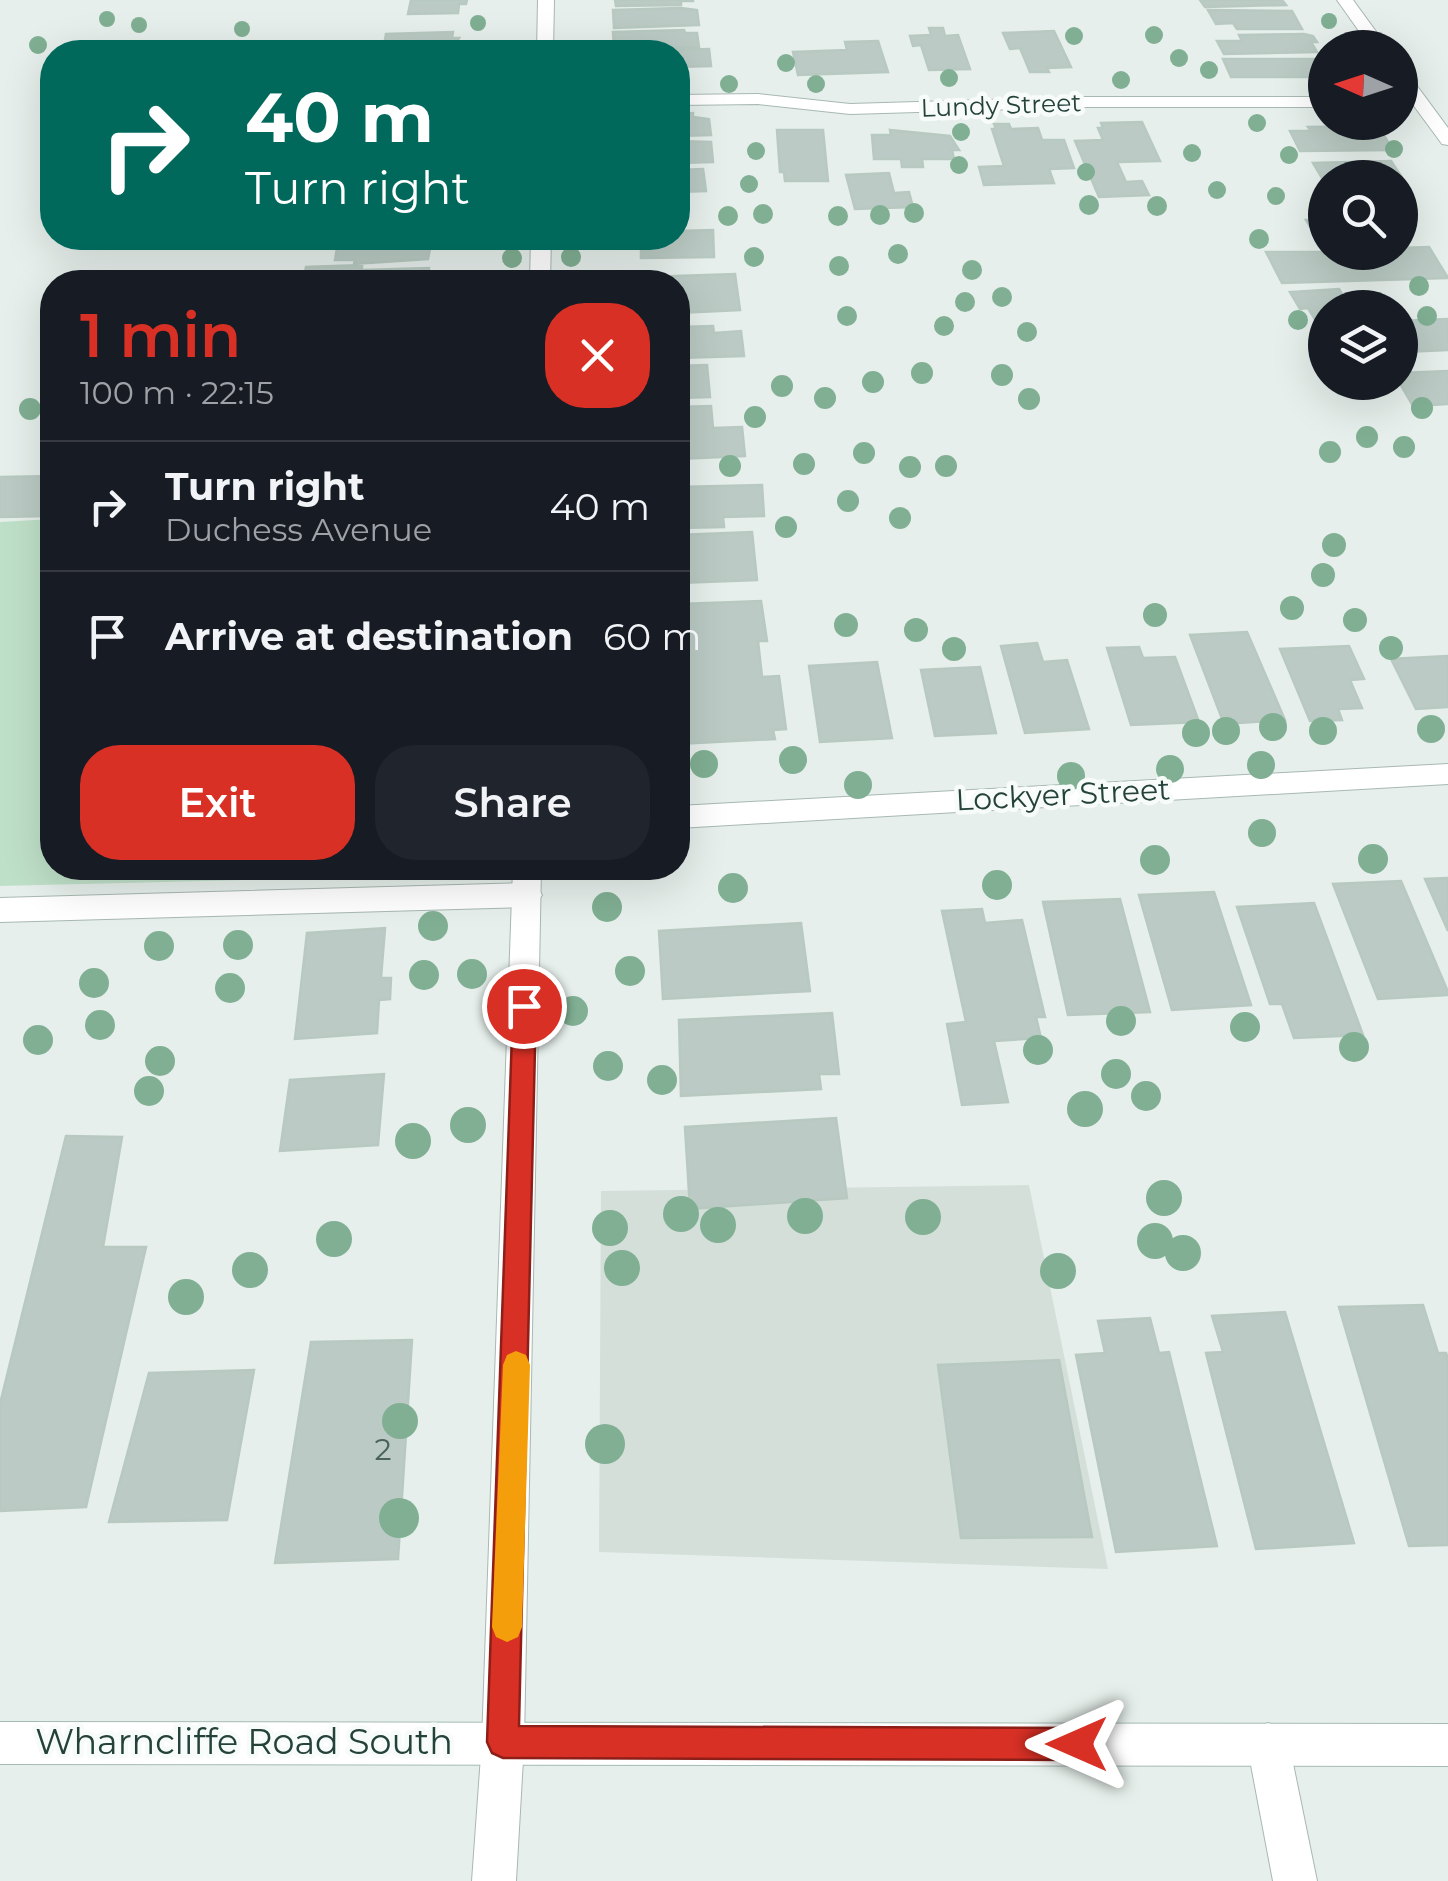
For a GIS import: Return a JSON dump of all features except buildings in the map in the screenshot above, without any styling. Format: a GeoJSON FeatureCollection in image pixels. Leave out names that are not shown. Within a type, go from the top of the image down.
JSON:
{"type":"FeatureCollection","features":[{"type":"Feature","properties":{"kind":"street"},"geometry":{"type":"LineString","coordinates":[[544,40],[546,0]]}},
{"type":"Feature","properties":{"kind":"street"},"geometry":{"type":"LineString","coordinates":[[1345,0],[1367,30]]}},
{"type":"Feature","properties":{"kind":"street","name":"Lundy Street"},"geometry":{"type":"LineString","coordinates":[[690,100],[758,99],[850,109],[1084,102],[1308,102]]}},
{"type":"Feature","properties":{"kind":"street"},"geometry":{"type":"LineString","coordinates":[[1418,109],[1448,140]]}},
{"type":"Feature","properties":{"kind":"street","name":"Lockyer Street"},"geometry":{"type":"LineString","coordinates":[[690,816],[1448,774]]}},
{"type":"Feature","properties":{"kind":"street"},"geometry":{"type":"LineString","coordinates":[[0,910],[527,881],[503,1742],[494,1881]]}},
{"type":"Feature","properties":{"kind":"street","name":"Wharncliffe Road South"},"geometry":{"type":"LineString","coordinates":[[0,1743],[1448,1744]]}},
{"type":"Feature","properties":{"kind":"street"},"geometry":{"type":"LineString","coordinates":[[1268,1744],[1295,1881]]}},
{"type":"Feature","properties":{"kind":"shaded area"},"geometry":{"type":"Polygon","coordinates":[[[1029,1185],[1108,1569],[599,1552],[601,1191],[1029,1185]]]}},
{"type":"Feature","properties":{"kind":"green space"},"geometry":{"type":"Polygon","coordinates":[[[40,520],[40,880],[244,880],[0,886],[0,522],[40,520]]]}},
{"type":"Feature","properties":{"kind":"slow traffic"},"geometry":{"type":"LineString","coordinates":[[507,1627],[516,1365]]}},
{"type":"Feature","properties":{"kind":"route"},"geometry":{"type":"LineString","coordinates":[[524,1006],[503,1742],[1077,1744]]}}]}
